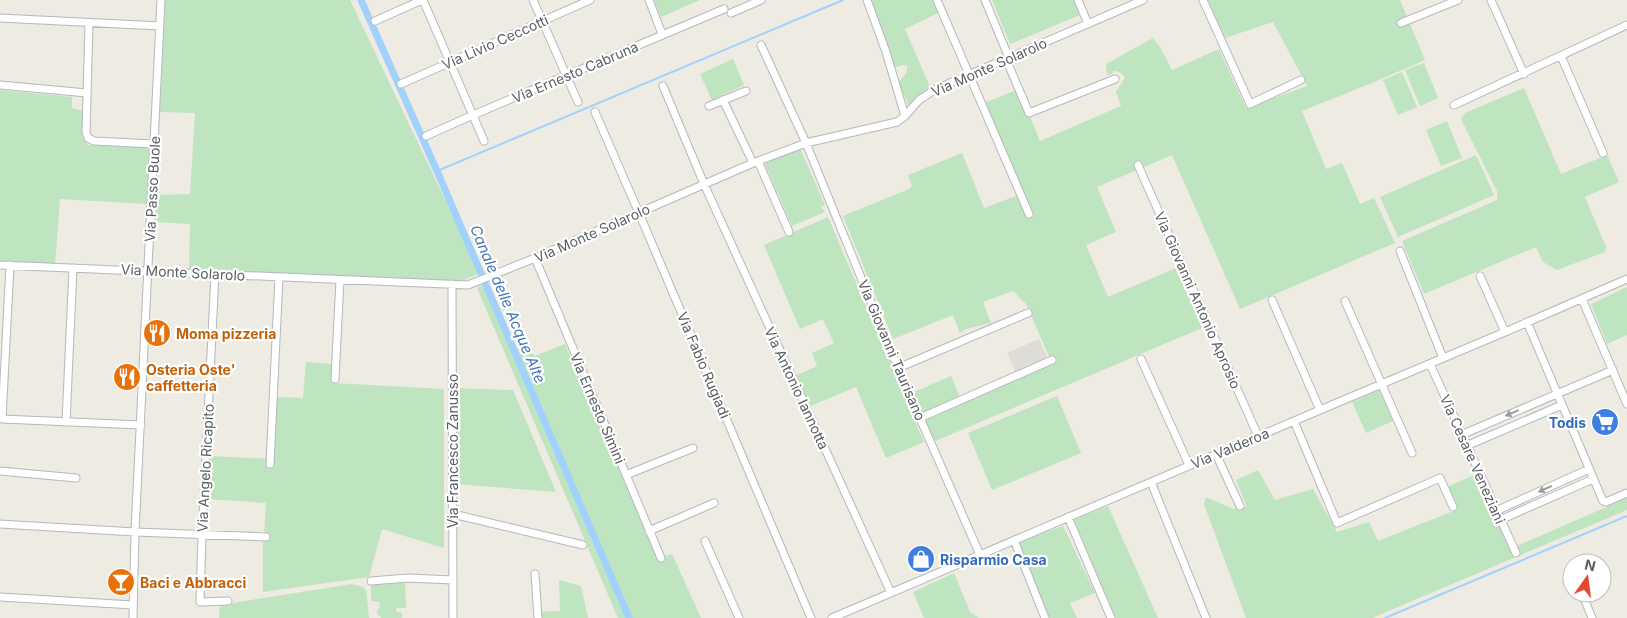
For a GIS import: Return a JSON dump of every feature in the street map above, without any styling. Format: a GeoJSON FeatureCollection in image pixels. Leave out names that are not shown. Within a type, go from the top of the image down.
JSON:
{"type":"FeatureCollection","features":[{"type":"Feature","properties":{"kind":"street","name":"Via Passo Buole"},"geometry":{"type":"LineString","coordinates":[[133,618],[135,532],[161,0]]}},
{"type":"Feature","properties":{"kind":"street"},"geometry":{"type":"LineString","coordinates":[[375,21],[423,0],[484,141]]}},
{"type":"Feature","properties":{"kind":"street"},"geometry":{"type":"LineString","coordinates":[[533,0],[578,102]]}},
{"type":"Feature","properties":{"kind":"street","name":"Via Livio Ceccotti"},"geometry":{"type":"LineString","coordinates":[[401,84],[590,0]]}},
{"type":"Feature","properties":{"kind":"street"},"geometry":{"type":"LineString","coordinates":[[649,0],[662,34]]}},
{"type":"Feature","properties":{"kind":"street"},"geometry":{"type":"LineString","coordinates":[[731,13],[761,0]]}},
{"type":"Feature","properties":{"kind":"street"},"geometry":{"type":"LineString","coordinates":[[866,0],[886,52],[906,116]]}},
{"type":"Feature","properties":{"kind":"street"},"geometry":{"type":"LineString","coordinates":[[937,0],[1029,214]]}},
{"type":"Feature","properties":{"kind":"street"},"geometry":{"type":"LineString","coordinates":[[985,0],[1028,113],[1115,78]]}},
{"type":"Feature","properties":{"kind":"street"},"geometry":{"type":"LineString","coordinates":[[1078,0],[1088,24]]}},
{"type":"Feature","properties":{"kind":"street","name":"Via Monte Solarolo"},"geometry":{"type":"LineString","coordinates":[[0,265],[468,285],[756,162],[806,143],[897,122],[906,116],[919,100],[936,88],[1143,0]]}},
{"type":"Feature","properties":{"kind":"street"},"geometry":{"type":"LineString","coordinates":[[1203,0],[1250,104],[1301,80]]}},
{"type":"Feature","properties":{"kind":"street"},"geometry":{"type":"LineString","coordinates":[[1401,23],[1444,3],[1458,0]]}},
{"type":"Feature","properties":{"kind":"street"},"geometry":{"type":"LineString","coordinates":[[1491,0],[1524,74]]}},
{"type":"Feature","properties":{"kind":"street","name":"Via Ernesto Cabruna"},"geometry":{"type":"LineString","coordinates":[[426,136],[724,9]]}},
{"type":"Feature","properties":{"kind":"street"},"geometry":{"type":"LineString","coordinates":[[0,18],[160,26]]}},
{"type":"Feature","properties":{"kind":"street"},"geometry":{"type":"LineString","coordinates":[[89,23],[86,132],[88,138],[94,141],[153,144]]}},
{"type":"Feature","properties":{"kind":"street"},"geometry":{"type":"LineString","coordinates":[[1454,105],[1627,25]]}},
{"type":"Feature","properties":{"kind":"street","name":"Via Giovanni Taurisano"},"geometry":{"type":"LineString","coordinates":[[761,45],[806,143],[898,368],[980,555]]}},
{"type":"Feature","properties":{"kind":"street"},"geometry":{"type":"LineString","coordinates":[[1561,56],[1603,153]]}},
{"type":"Feature","properties":{"kind":"street"},"geometry":{"type":"LineString","coordinates":[[0,85],[87,93]]}},
{"type":"Feature","properties":{"kind":"street","name":"Via Antonio Iannotta"},"geometry":{"type":"LineString","coordinates":[[663,86],[704,184],[891,592]]}},
{"type":"Feature","properties":{"kind":"street"},"geometry":{"type":"LineString","coordinates":[[709,106],[746,91]]}},
{"type":"Feature","properties":{"kind":"street"},"geometry":{"type":"LineString","coordinates":[[723,100],[756,162],[789,232]]}},
{"type":"Feature","properties":{"kind":"street","name":"Via Fabio Rugiadi"},"geometry":{"type":"LineString","coordinates":[[595,112],[811,618]]}},
{"type":"Feature","properties":{"kind":"street","name":"Via Giovanni Antonio Aprosio"},"geometry":{"type":"LineString","coordinates":[[1138,165],[1258,436]]}},
{"type":"Feature","properties":{"kind":"street"},"geometry":{"type":"LineString","coordinates":[[1400,251],[1443,358]]}},
{"type":"Feature","properties":{"kind":"street","name":"Via Ernesto Simini"},"geometry":{"type":"LineString","coordinates":[[535,258],[661,558]]}},
{"type":"Feature","properties":{"kind":"street"},"geometry":{"type":"LineString","coordinates":[[10,265],[2,356],[2,419],[141,425]]}},
{"type":"Feature","properties":{"kind":"street"},"geometry":{"type":"LineString","coordinates":[[66,422],[73,268]]}},
{"type":"Feature","properties":{"kind":"street","name":"Via Angelo Ricapito"},"geometry":{"type":"LineString","coordinates":[[215,274],[200,602],[228,601]]}},
{"type":"Feature","properties":{"kind":"street"},"geometry":{"type":"LineString","coordinates":[[1480,276],[1505,332]]}},
{"type":"Feature","properties":{"kind":"street"},"geometry":{"type":"LineString","coordinates":[[270,464],[279,277]]}},
{"type":"Feature","properties":{"kind":"street","name":"Via Valderoa"},"geometry":{"type":"LineString","coordinates":[[832,618],[1627,279]]}},
{"type":"Feature","properties":{"kind":"street"},"geometry":{"type":"LineString","coordinates":[[335,379],[340,280]]}},
{"type":"Feature","properties":{"kind":"street","name":"Via Francesco Zanusso"},"geometry":{"type":"LineString","coordinates":[[452,284],[453,618]]}},
{"type":"Feature","properties":{"kind":"street"},"geometry":{"type":"LineString","coordinates":[[1582,298],[1625,394],[1627,404]]}},
{"type":"Feature","properties":{"kind":"street"},"geometry":{"type":"LineString","coordinates":[[1272,300],[1320,410]]}},
{"type":"Feature","properties":{"kind":"street"},"geometry":{"type":"LineString","coordinates":[[1345,301],[1412,453]]}},
{"type":"Feature","properties":{"kind":"street"},"geometry":{"type":"LineString","coordinates":[[898,368],[1028,313]]}},
{"type":"Feature","properties":{"kind":"street"},"geometry":{"type":"LineString","coordinates":[[1527,322],[1603,501],[1627,493]]}},
{"type":"Feature","properties":{"kind":"street"},"geometry":{"type":"LineString","coordinates":[[1142,359],[1189,465]]}},
{"type":"Feature","properties":{"kind":"street"},"geometry":{"type":"LineString","coordinates":[[920,418],[1052,360]]}},
{"type":"Feature","properties":{"kind":"street","name":"Via Cesare Veneziani"},"geometry":{"type":"LineString","coordinates":[[1430,364],[1516,553]]}},
{"type":"Feature","properties":{"kind":"street"},"geometry":{"type":"LineString","coordinates":[[1461,435],[1613,370]]}},
{"type":"Feature","properties":{"kind":"street"},"geometry":{"type":"LineString","coordinates":[[1466,446],[1562,404]]}},
{"type":"Feature","properties":{"kind":"street"},"geometry":{"type":"LineString","coordinates":[[1294,421],[1337,523],[1440,478],[1453,507]]}},
{"type":"Feature","properties":{"kind":"street"},"geometry":{"type":"LineString","coordinates":[[626,475],[693,448]]}},
{"type":"Feature","properties":{"kind":"street"},"geometry":{"type":"LineString","coordinates":[[1216,454],[1240,506]]}},
{"type":"Feature","properties":{"kind":"street"},"geometry":{"type":"LineString","coordinates":[[0,470],[76,478]]}},
{"type":"Feature","properties":{"kind":"street"},"geometry":{"type":"LineString","coordinates":[[1496,511],[1590,470]]}},
{"type":"Feature","properties":{"kind":"street"},"geometry":{"type":"LineString","coordinates":[[1500,520],[1593,479]]}},
{"type":"Feature","properties":{"kind":"street"},"geometry":{"type":"LineString","coordinates":[[1151,482],[1206,618]]}},
{"type":"Feature","properties":{"kind":"street"},"geometry":{"type":"LineString","coordinates":[[649,531],[714,504]]}},
{"type":"Feature","properties":{"kind":"street"},"geometry":{"type":"LineString","coordinates":[[453,514],[583,545]]}},
{"type":"Feature","properties":{"kind":"street"},"geometry":{"type":"LineString","coordinates":[[1068,517],[1112,618]]}},
{"type":"Feature","properties":{"kind":"street"},"geometry":{"type":"LineString","coordinates":[[0,524],[266,537]]}},
{"type":"Feature","properties":{"kind":"street"},"geometry":{"type":"LineString","coordinates":[[705,540],[739,618]]}},
{"type":"Feature","properties":{"kind":"street"},"geometry":{"type":"LineString","coordinates":[[1014,540],[1045,618]]}},
{"type":"Feature","properties":{"kind":"street"},"geometry":{"type":"LineString","coordinates":[[535,574],[538,618]]}},
{"type":"Feature","properties":{"kind":"street"},"geometry":{"type":"LineString","coordinates":[[371,581],[408,578],[453,580]]}},
{"type":"Feature","properties":{"kind":"street"},"geometry":{"type":"LineString","coordinates":[[0,597],[134,605]]}},
{"type":"Feature","properties":{"kind":"street"},"geometry":{"type":"LineString","coordinates":[[1586,603],[1592,618]]}},
{"type":"Feature","properties":{"kind":"shaded area"},"geometry":{"type":"Polygon","coordinates":[[[1039,339],[1048,359],[1016,373],[1007,353],[1039,339]]]}},
{"type":"Feature","properties":{"kind":"green space"},"geometry":{"type":"Polygon","coordinates":[[[165,0],[350,0],[480,273],[457,283],[189,269],[190,224],[155,222],[157,195],[190,194],[195,113],[160,112],[165,0]]]}},
{"type":"Feature","properties":{"kind":"green space"},"geometry":{"type":"Polygon","coordinates":[[[654,0],[700,0],[661,17],[654,0]]]}},
{"type":"Feature","properties":{"kind":"green space"},"geometry":{"type":"Polygon","coordinates":[[[872,0],[933,0],[938,13],[905,29],[930,87],[912,104],[908,105],[898,82],[906,73],[907,66],[903,65],[893,68],[872,0]]]}},
{"type":"Feature","properties":{"kind":"green space"},"geometry":{"type":"Polygon","coordinates":[[[992,0],[1074,0],[1080,15],[1010,44],[992,0]]]}},
{"type":"Feature","properties":{"kind":"green space"},"geometry":{"type":"Polygon","coordinates":[[[1208,0],[1400,0],[1425,60],[1302,111],[1326,169],[1342,163],[1360,204],[1374,198],[1395,243],[1240,309],[1172,155],[1097,187],[1116,232],[1086,245],[1108,297],[1176,268],[1202,328],[933,442],[923,418],[1052,363],[1026,304],[1013,291],[983,302],[991,323],[966,329],[960,333],[953,315],[893,339],[843,216],[909,189],[912,186],[908,175],[962,153],[984,208],[1021,194],[984,103],[1019,89],[1040,141],[1121,106],[1116,92],[1125,78],[1117,71],[1107,75],[1106,64],[1153,38],[1172,70],[1219,49],[1246,108],[1307,86],[1273,22],[1225,38],[1208,0]]]}},
{"type":"Feature","properties":{"kind":"green space"},"geometry":{"type":"Polygon","coordinates":[[[733,59],[744,85],[712,100],[700,74],[733,59]]]}},
{"type":"Feature","properties":{"kind":"green space"},"geometry":{"type":"Polygon","coordinates":[[[1424,63],[1438,98],[1420,106],[1405,70],[1424,63]]]}},
{"type":"Feature","properties":{"kind":"green space"},"geometry":{"type":"Polygon","coordinates":[[[1402,72],[1417,107],[1398,115],[1383,80],[1402,72]]]}},
{"type":"Feature","properties":{"kind":"green space"},"geometry":{"type":"Polygon","coordinates":[[[1524,88],[1561,174],[1607,155],[1619,182],[1585,197],[1606,247],[1605,252],[1557,270],[1543,262],[1536,247],[1424,294],[1402,241],[1497,200],[1497,191],[1461,119],[1465,113],[1524,88]]]}},
{"type":"Feature","properties":{"kind":"green space"},"geometry":{"type":"Polygon","coordinates":[[[0,90],[72,97],[72,108],[83,111],[82,137],[88,145],[148,147],[150,151],[147,204],[60,199],[55,264],[0,261],[0,90]]]}},
{"type":"Feature","properties":{"kind":"green space"},"geometry":{"type":"Polygon","coordinates":[[[1447,121],[1462,158],[1441,166],[1426,130],[1447,121]]]}},
{"type":"Feature","properties":{"kind":"green space"},"geometry":{"type":"Polygon","coordinates":[[[800,148],[825,205],[821,207],[825,212],[792,226],[765,164],[800,148]]]}},
{"type":"Feature","properties":{"kind":"green space"},"geometry":{"type":"Polygon","coordinates":[[[1476,155],[1494,195],[1398,237],[1380,197],[1476,155]]]}},
{"type":"Feature","properties":{"kind":"green space"},"geometry":{"type":"Polygon","coordinates":[[[828,217],[924,442],[886,458],[856,387],[808,407],[795,376],[817,366],[812,353],[834,343],[823,319],[800,329],[764,245],[828,217]]]}},
{"type":"Feature","properties":{"kind":"green space"},"geometry":{"type":"Polygon","coordinates":[[[484,284],[512,351],[524,347],[535,356],[565,344],[657,558],[672,554],[701,618],[618,618],[477,288],[484,284]]]}},
{"type":"Feature","properties":{"kind":"green space"},"geometry":{"type":"Polygon","coordinates":[[[1627,287],[1627,335],[1607,344],[1591,304],[1627,287]]]}},
{"type":"Feature","properties":{"kind":"green space"},"geometry":{"type":"Polygon","coordinates":[[[306,362],[332,364],[333,383],[443,389],[444,548],[382,529],[369,577],[263,592],[263,542],[267,537],[264,535],[266,503],[209,499],[211,456],[274,459],[276,397],[303,398],[306,362]]]}},
{"type":"Feature","properties":{"kind":"green space"},"geometry":{"type":"Polygon","coordinates":[[[951,376],[960,398],[921,415],[912,393],[951,376]]]}},
{"type":"Feature","properties":{"kind":"green space"},"geometry":{"type":"Polygon","coordinates":[[[455,388],[513,390],[556,492],[455,484],[455,388]]]}},
{"type":"Feature","properties":{"kind":"green space"},"geometry":{"type":"Polygon","coordinates":[[[1379,390],[1393,421],[1366,433],[1352,402],[1379,390]]]}},
{"type":"Feature","properties":{"kind":"green space"},"geometry":{"type":"Polygon","coordinates":[[[1057,396],[1081,453],[992,490],[968,433],[1057,396]]]}},
{"type":"Feature","properties":{"kind":"green space"},"geometry":{"type":"Polygon","coordinates":[[[1258,470],[1275,500],[1313,489],[1337,532],[1369,522],[1378,541],[1456,510],[1447,487],[1474,475],[1510,549],[1627,498],[1627,510],[1372,618],[1246,618],[1204,504],[1206,497],[1233,509],[1247,507],[1236,480],[1258,470]]]}},
{"type":"Feature","properties":{"kind":"green space"},"geometry":{"type":"Polygon","coordinates":[[[1108,506],[1158,618],[1116,618],[1074,520],[1108,506]]]}},
{"type":"Feature","properties":{"kind":"green space"},"geometry":{"type":"Polygon","coordinates":[[[1063,526],[1095,593],[1070,603],[1077,618],[1047,618],[1016,543],[1063,526]]]}},
{"type":"Feature","properties":{"kind":"green space"},"geometry":{"type":"Polygon","coordinates":[[[954,573],[970,612],[979,618],[924,618],[913,592],[954,573]]]}},
{"type":"Feature","properties":{"kind":"green space"},"geometry":{"type":"Polygon","coordinates":[[[559,580],[581,586],[588,618],[539,618],[539,612],[560,611],[559,580]]]}},
{"type":"Feature","properties":{"kind":"green space"},"geometry":{"type":"Polygon","coordinates":[[[405,583],[406,608],[396,608],[397,612],[402,613],[402,618],[381,618],[380,615],[378,616],[379,602],[371,601],[371,585],[405,583]]]}},
{"type":"Feature","properties":{"kind":"green space"},"geometry":{"type":"Polygon","coordinates":[[[352,584],[363,587],[366,590],[369,618],[219,618],[220,605],[352,584]]]}},
{"type":"Feature","properties":{"kind":"waterway","name":"Canale delle Acque Alte"},"geometry":{"type":"LineString","coordinates":[[361,0],[437,171],[629,618]]}},
{"type":"Feature","properties":{"kind":"waterway"},"geometry":{"type":"LineString","coordinates":[[437,171],[843,0]]}},
{"type":"Feature","properties":{"kind":"waterway"},"geometry":{"type":"LineString","coordinates":[[1385,618],[1627,516]]}},
{"type":"Feature","properties":{"kind":"place","name":"Moma pizzeria"},"geometry":{"type":"Point","coordinates":[157,333]}},
{"type":"Feature","properties":{"kind":"place","name":"Osteria Oste' caffetteria"},"geometry":{"type":"Point","coordinates":[127,377]}},
{"type":"Feature","properties":{"kind":"place","name":"Todis"},"geometry":{"type":"Point","coordinates":[1605,422]}},
{"type":"Feature","properties":{"kind":"place","name":"Risparmio Casa"},"geometry":{"type":"Point","coordinates":[921,559]}},
{"type":"Feature","properties":{"kind":"place","name":"Baci e Abbracci"},"geometry":{"type":"Point","coordinates":[121,582]}}]}
